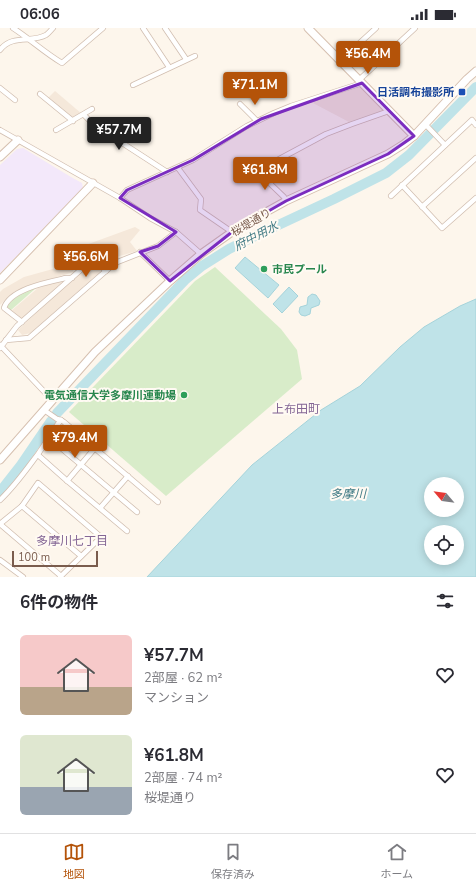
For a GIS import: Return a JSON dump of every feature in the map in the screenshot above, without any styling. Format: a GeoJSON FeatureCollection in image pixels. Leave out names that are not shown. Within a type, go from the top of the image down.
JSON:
{"type":"FeatureCollection","features":[{"type":"Feature","properties":{"kind":"street"},"geometry":{"type":"LineString","coordinates":[[13,28],[48,55],[62,63],[103,28]]}},
{"type":"Feature","properties":{"kind":"street"},"geometry":{"type":"LineString","coordinates":[[0,50],[4,45],[14,41],[46,35],[53,28]]}},
{"type":"Feature","properties":{"kind":"street"},"geometry":{"type":"LineString","coordinates":[[143,28],[169,67]]}},
{"type":"Feature","properties":{"kind":"street"},"geometry":{"type":"LineString","coordinates":[[165,28],[186,59]]}},
{"type":"Feature","properties":{"kind":"street"},"geometry":{"type":"LineString","coordinates":[[308,28],[414,136]]}},
{"type":"Feature","properties":{"kind":"street"},"geometry":{"type":"LineString","coordinates":[[340,61],[376,28]]}},
{"type":"Feature","properties":{"kind":"street"},"geometry":{"type":"LineString","coordinates":[[120,198],[127,190],[193,160],[257,120],[291,106],[360,82],[416,28]]}},
{"type":"Feature","properties":{"kind":"street"},"geometry":{"type":"LineString","coordinates":[[133,86],[169,67],[195,56]]}},
{"type":"Feature","properties":{"kind":"street","name":"桜堤通り"},"geometry":{"type":"LineString","coordinates":[[0,460],[95,352],[170,281],[202,254],[232,232],[286,201],[388,154],[404,144],[427,126],[467,79],[476,71]]}},
{"type":"Feature","properties":{"kind":"street"},"geometry":{"type":"LineString","coordinates":[[0,88],[15,100]]}},
{"type":"Feature","properties":{"kind":"street"},"geometry":{"type":"LineString","coordinates":[[40,94],[73,121]]}},
{"type":"Feature","properties":{"kind":"street"},"geometry":{"type":"LineString","coordinates":[[240,104],[257,120]]}},
{"type":"Feature","properties":{"kind":"street"},"geometry":{"type":"LineString","coordinates":[[56,130],[92,109]]}},
{"type":"Feature","properties":{"kind":"street"},"geometry":{"type":"LineString","coordinates":[[286,201],[284,197],[257,171],[326,134],[389,111]]}},
{"type":"Feature","properties":{"kind":"street"},"geometry":{"type":"LineString","coordinates":[[84,114],[93,124],[166,172]]}},
{"type":"Feature","properties":{"kind":"street"},"geometry":{"type":"LineString","coordinates":[[391,196],[472,120],[476,125]]}},
{"type":"Feature","properties":{"kind":"street"},"geometry":{"type":"LineString","coordinates":[[427,126],[445,145]]}},
{"type":"Feature","properties":{"kind":"street"},"geometry":{"type":"LineString","coordinates":[[0,130],[120,198],[150,218],[176,232],[202,254]]}},
{"type":"Feature","properties":{"kind":"street"},"geometry":{"type":"LineString","coordinates":[[0,157],[18,140]]}},
{"type":"Feature","properties":{"kind":"street"},"geometry":{"type":"LineString","coordinates":[[422,207],[476,158]]}},
{"type":"Feature","properties":{"kind":"street"},"geometry":{"type":"LineString","coordinates":[[178,168],[201,199],[200,210],[232,232]]}},
{"type":"Feature","properties":{"kind":"street"},"geometry":{"type":"LineString","coordinates":[[0,280],[93,183]]}},
{"type":"Feature","properties":{"kind":"street"},"geometry":{"type":"LineString","coordinates":[[402,185],[442,228],[476,198]]}},
{"type":"Feature","properties":{"kind":"street"},"geometry":{"type":"LineString","coordinates":[[6,340],[30,338],[115,263],[158,246],[176,232]]}},
{"type":"Feature","properties":{"kind":"street"},"geometry":{"type":"LineString","coordinates":[[140,252],[170,281]]}},
{"type":"Feature","properties":{"kind":"street"},"geometry":{"type":"LineString","coordinates":[[52,400],[0,347],[22,322],[93,259],[106,271]]}},
{"type":"Feature","properties":{"kind":"street"},"geometry":{"type":"LineString","coordinates":[[22,322],[4,308],[9,300],[28,287],[66,278],[72,278]]}},
{"type":"Feature","properties":{"kind":"street"},"geometry":{"type":"LineString","coordinates":[[44,410],[57,420],[61,420],[158,502]]}},
{"type":"Feature","properties":{"kind":"street"},"geometry":{"type":"LineString","coordinates":[[0,500],[11,489],[38,455],[48,437],[61,420]]}},
{"type":"Feature","properties":{"kind":"street"},"geometry":{"type":"LineString","coordinates":[[48,437],[136,512]]}},
{"type":"Feature","properties":{"kind":"street"},"geometry":{"type":"LineString","coordinates":[[67,481],[95,448]]}},
{"type":"Feature","properties":{"kind":"street"},"geometry":{"type":"LineString","coordinates":[[38,455],[127,531]]}},
{"type":"Feature","properties":{"kind":"street"},"geometry":{"type":"LineString","coordinates":[[100,508],[128,476]]}},
{"type":"Feature","properties":{"kind":"street"},"geometry":{"type":"LineString","coordinates":[[38,483],[101,537],[60,576],[0,524],[22,506],[38,483]]}},
{"type":"Feature","properties":{"kind":"street"},"geometry":{"type":"LineString","coordinates":[[22,506],[81,556]]}},
{"type":"Feature","properties":{"kind":"street"},"geometry":{"type":"LineString","coordinates":[[0,560],[23,577]]}},
{"type":"Feature","properties":{"kind":"highlighted area"},"geometry":{"type":"Polygon","coordinates":[[[362,83],[414,136],[388,154],[286,201],[232,232],[170,281],[140,252],[158,246],[176,232],[120,198],[127,190],[193,160],[261,119],[362,83]]]}},
{"type":"Feature","properties":{"kind":"shaded area"},"geometry":{"type":"Polygon","coordinates":[[[360,86],[384,110],[349,122],[311,102],[360,86]]]}},
{"type":"Feature","properties":{"kind":"shaded area"},"geometry":{"type":"Polygon","coordinates":[[[55,91],[82,114],[73,118],[48,98],[55,91]]]}},
{"type":"Feature","properties":{"kind":"shaded area"},"geometry":{"type":"Polygon","coordinates":[[[23,148],[82,183],[83,188],[0,273],[0,165],[17,149],[23,148]]]}},
{"type":"Feature","properties":{"kind":"shaded area"},"geometry":{"type":"Polygon","coordinates":[[[135,227],[140,230],[130,242],[137,251],[113,258],[106,265],[93,254],[81,264],[73,256],[83,246],[135,227]]]}},
{"type":"Feature","properties":{"kind":"shaded area"},"geometry":{"type":"Polygon","coordinates":[[[67,262],[74,272],[26,286],[8,297],[0,305],[0,292],[3,289],[24,277],[60,267],[67,262]]]}},
{"type":"Feature","properties":{"kind":"shaded area"},"geometry":{"type":"Polygon","coordinates":[[[91,262],[101,271],[31,333],[22,335],[18,330],[91,262]]]}},
{"type":"Feature","properties":{"kind":"shaded area"},"geometry":{"type":"Polygon","coordinates":[[[62,280],[63,283],[22,319],[19,319],[11,311],[38,288],[62,280]]]}},
{"type":"Feature","properties":{"kind":"green space","name":"電気通信大学多摩川運動場"},"geometry":{"type":"Polygon","coordinates":[[[215,267],[281,329],[297,350],[302,379],[166,496],[69,412],[195,281],[215,267]]]}},
{"type":"Feature","properties":{"kind":"green space"},"geometry":{"type":"Polygon","coordinates":[[[36,288],[10,311],[7,308],[7,306],[16,297],[36,288]]]}},
{"type":"Feature","properties":{"kind":"water"},"geometry":{"type":"Polygon","coordinates":[[[245,257],[279,285],[268,298],[235,268],[245,257]]]}},
{"type":"Feature","properties":{"kind":"water"},"geometry":{"type":"Polygon","coordinates":[[[289,287],[298,296],[282,313],[273,304],[289,287]]]}},
{"type":"Feature","properties":{"kind":"water"},"geometry":{"type":"Polygon","coordinates":[[[312,294],[316,295],[320,301],[319,305],[311,308],[310,314],[305,316],[301,315],[299,312],[300,307],[307,305],[308,297],[312,294]]]}},
{"type":"Feature","properties":{"kind":"water","name":"多摩川"},"geometry":{"type":"Polygon","coordinates":[[[476,299],[476,577],[147,577],[252,465],[321,410],[360,386],[400,347],[424,327],[460,306],[476,299]]]}},
{"type":"Feature","properties":{"kind":"waterway","name":"府中用水"},"geometry":{"type":"LineString","coordinates":[[57,413],[185,280],[202,266],[229,249],[386,173],[409,155],[476,87]]}},
{"type":"Feature","properties":{"kind":"waterway","name":"府中用水"},"geometry":{"type":"LineString","coordinates":[[0,492],[21,465],[51,421]]}},
{"type":"Feature","properties":{"kind":"place","name":"日活調布撮影所"},"geometry":{"type":"Point","coordinates":[462,92]}},
{"type":"Feature","properties":{"kind":"place","name":"市民プール"},"geometry":{"type":"Point","coordinates":[264,269]}},
{"type":"Feature","properties":{"kind":"place","name":"電気通信大学多摩川運動場"},"geometry":{"type":"Point","coordinates":[184,395]}},
{"type":"Feature","properties":{"kind":"district","name":"上布田町"},"geometry":{"type":"Point","coordinates":[296,409]}},
{"type":"Feature","properties":{"kind":"district","name":"多摩川七丁目"},"geometry":{"type":"Point","coordinates":[72,541]}}]}
